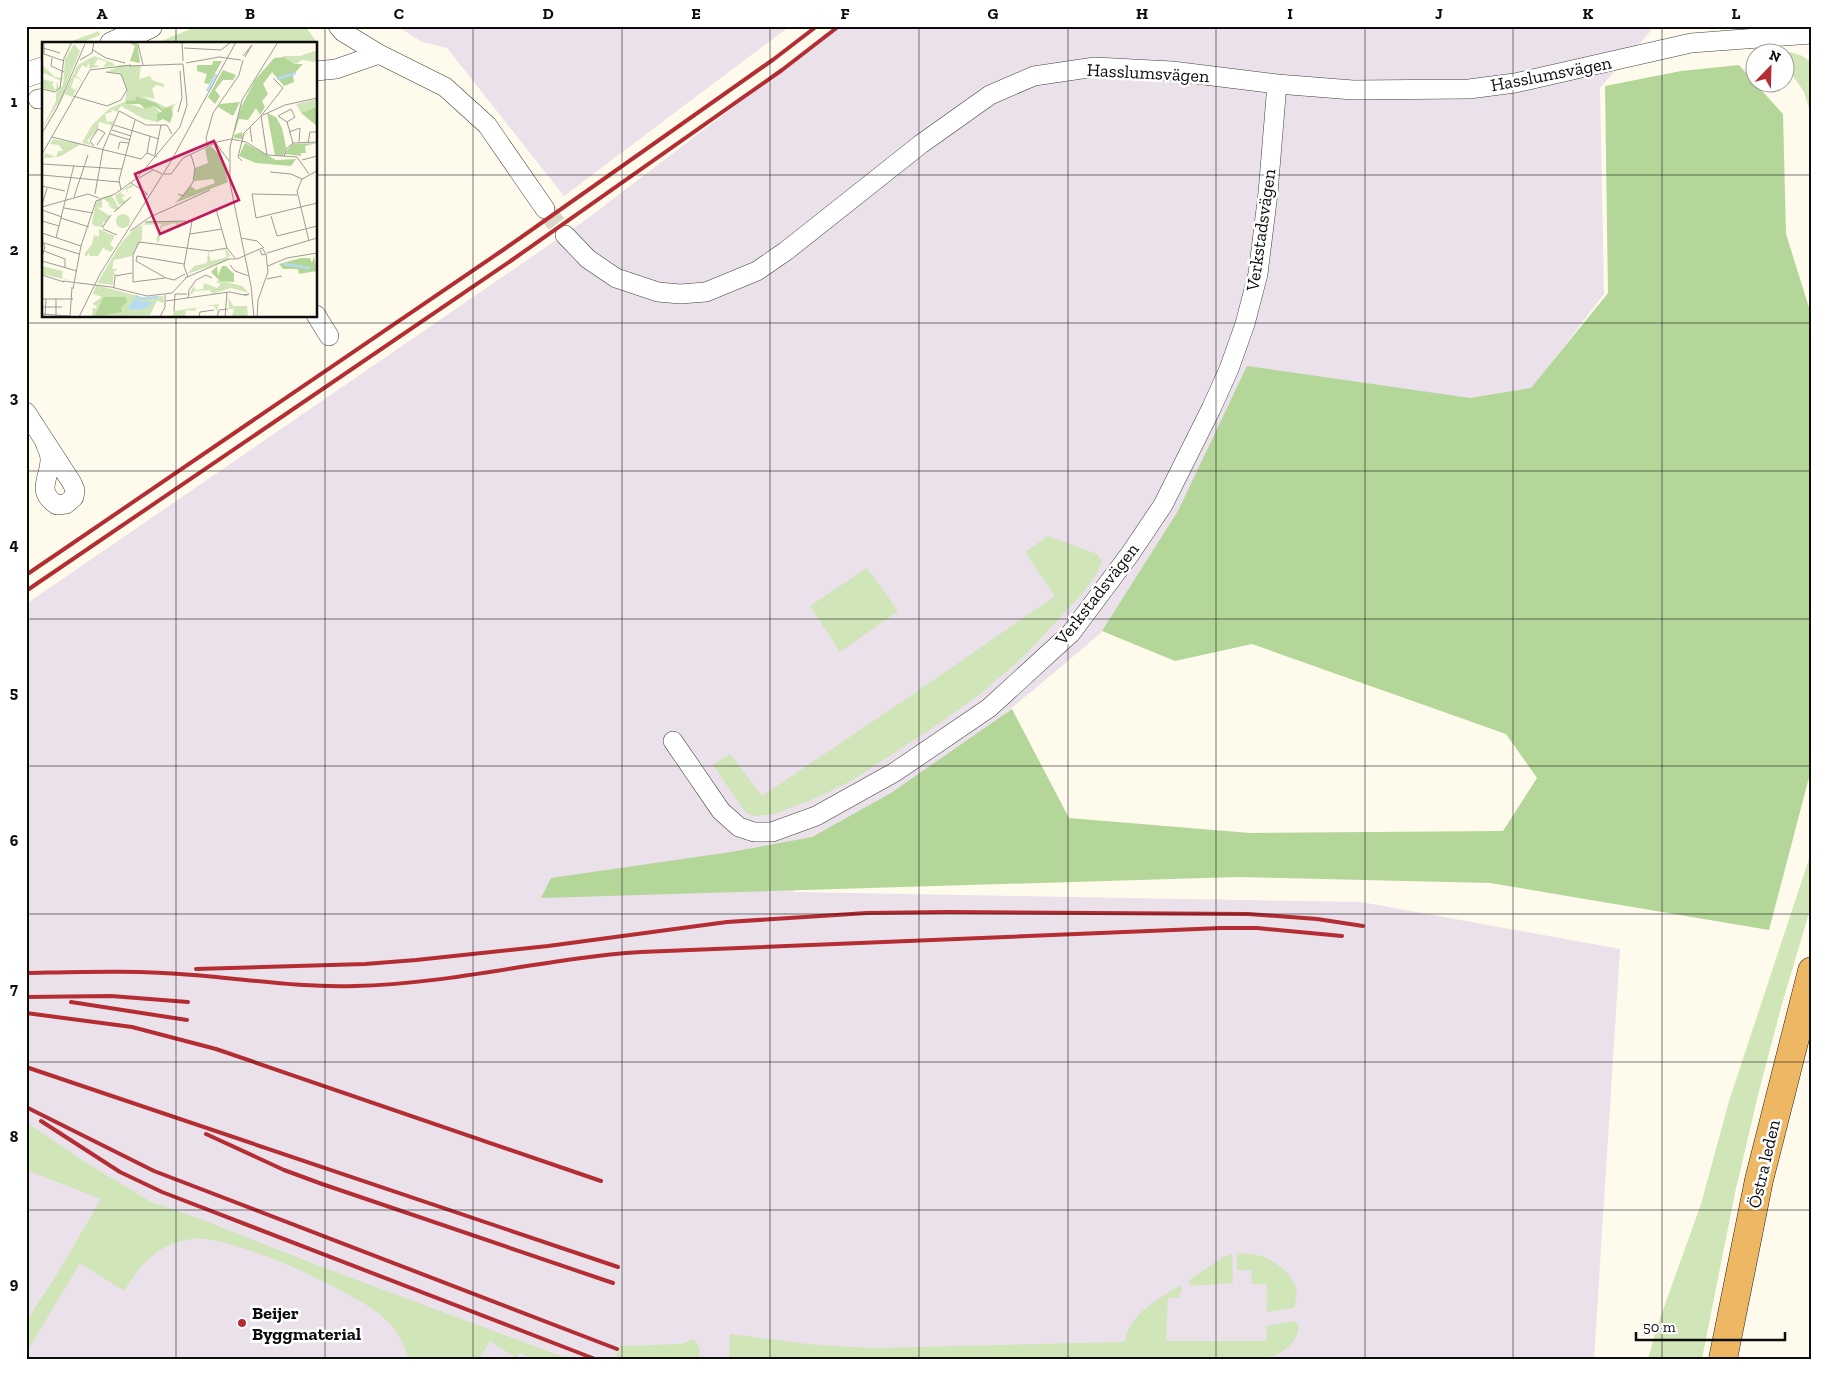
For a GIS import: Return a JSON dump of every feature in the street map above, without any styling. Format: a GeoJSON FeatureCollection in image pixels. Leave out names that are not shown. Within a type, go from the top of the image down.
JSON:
{"type":"FeatureCollection","features":[{"type":"Feature","properties":{"kind":"highway","name":"Östra leden"},"geometry":{"type":"LineString","coordinates":[[1723,1359],[1759,1180],[1812,971]]}},
{"type":"Feature","properties":{"kind":"street"},"geometry":{"type":"LineString","coordinates":[[116,42],[150,26]]}},
{"type":"Feature","properties":{"kind":"street"},"geometry":{"type":"LineString","coordinates":[[338,26],[343,32],[379,54],[445,87],[487,125],[545,209]]}},
{"type":"Feature","properties":{"kind":"street","name":"Hasslumsvägen"},"geometry":{"type":"LineString","coordinates":[[565,235],[588,259],[616,278],[658,292],[680,294],[706,292],[757,271],[921,144],[982,100],[1034,76],[1095,67],[1172,71],[1277,84],[1353,90],[1469,89],[1515,83],[1690,35],[1812,34]]}},
{"type":"Feature","properties":{"kind":"street"},"geometry":{"type":"LineString","coordinates":[[318,71],[336,69],[379,54]]}},
{"type":"Feature","properties":{"kind":"street"},"geometry":{"type":"LineString","coordinates":[[26,75],[42,70]]}},
{"type":"Feature","properties":{"kind":"street","name":"Verkstadsvägen"},"geometry":{"type":"LineString","coordinates":[[674,740],[721,811],[739,828],[754,832],[772,832],[816,816],[895,772],[990,708],[1071,633],[1130,554],[1163,505],[1229,369],[1245,324],[1258,274],[1268,193],[1277,84]]}},
{"type":"Feature","properties":{"kind":"street"},"geometry":{"type":"LineString","coordinates":[[318,318],[329,336]]}},
{"type":"Feature","properties":{"kind":"street"},"geometry":{"type":"LineString","coordinates":[[26,412],[44,440]]}},
{"type":"Feature","properties":{"kind":"shaded area"},"geometry":{"type":"Polygon","coordinates":[[[397,26],[790,26],[564,196],[447,48],[422,42],[397,26]]]}},
{"type":"Feature","properties":{"kind":"shaded area"},"geometry":{"type":"Polygon","coordinates":[[[840,26],[1655,26],[1600,88],[1604,294],[1530,391],[1177,517],[1101,633],[793,892],[1361,902],[1620,949],[1594,1359],[26,1359],[26,604],[584,221],[840,26]]]}},
{"type":"Feature","properties":{"kind":"green space"},"geometry":{"type":"Polygon","coordinates":[[[198,26],[305,26],[316,41],[316,42],[159,42],[198,26]]]}},
{"type":"Feature","properties":{"kind":"green space"},"geometry":{"type":"Polygon","coordinates":[[[99,31],[100,35],[83,42],[69,42],[99,31]]]}},
{"type":"Feature","properties":{"kind":"green space"},"geometry":{"type":"Polygon","coordinates":[[[1796,54],[1806,58],[1812,65],[1812,234],[1810,220],[1811,128],[1809,108],[1804,92],[1796,80],[1796,54]]]}},
{"type":"Feature","properties":{"kind":"green space"},"geometry":{"type":"Polygon","coordinates":[[[1739,65],[1746,73],[1746,92],[1763,92],[1783,114],[1786,234],[1812,317],[1812,766],[1769,930],[1490,883],[1237,877],[541,898],[551,878],[731,852],[812,837],[891,793],[1012,709],[1069,818],[1250,833],[1503,831],[1537,778],[1506,734],[1252,644],[1175,661],[1102,631],[1178,511],[1247,366],[1470,398],[1531,388],[1608,293],[1605,86],[1681,71],[1739,65]]]}},
{"type":"Feature","properties":{"kind":"green space"},"geometry":{"type":"Polygon","coordinates":[[[1048,536],[1097,554],[1102,561],[1097,573],[1082,594],[1022,658],[979,695],[851,781],[814,799],[774,814],[755,816],[748,814],[743,809],[713,765],[730,754],[762,796],[909,697],[1055,596],[1025,552],[1048,536]]]}},
{"type":"Feature","properties":{"kind":"green space"},"geometry":{"type":"Polygon","coordinates":[[[867,568],[898,611],[840,652],[810,606],[867,568]]]}},
{"type":"Feature","properties":{"kind":"green space"},"geometry":{"type":"Polygon","coordinates":[[[1812,850],[1812,903],[1759,1091],[1735,1193],[1702,1359],[1648,1359],[1658,1324],[1701,1204],[1729,1101],[1812,850]]]}},
{"type":"Feature","properties":{"kind":"green space"},"geometry":{"type":"Polygon","coordinates":[[[26,1122],[85,1162],[151,1202],[569,1359],[535,1359],[519,1353],[516,1358],[490,1341],[479,1359],[409,1359],[405,1347],[392,1326],[368,1306],[319,1279],[290,1266],[260,1254],[208,1239],[191,1239],[168,1246],[159,1251],[137,1272],[124,1291],[80,1263],[26,1353],[26,1321],[56,1276],[101,1199],[26,1170],[26,1122]]]}},
{"type":"Feature","properties":{"kind":"green space"},"geometry":{"type":"Polygon","coordinates":[[[1237,1253],[1258,1255],[1266,1258],[1277,1264],[1287,1273],[1296,1288],[1297,1296],[1294,1308],[1267,1312],[1267,1284],[1252,1284],[1251,1270],[1237,1270],[1237,1253]]]}},
{"type":"Feature","properties":{"kind":"green space"},"geometry":{"type":"Polygon","coordinates":[[[1232,1254],[1233,1283],[1191,1286],[1188,1281],[1223,1257],[1232,1254]]]}},
{"type":"Feature","properties":{"kind":"green space"},"geometry":{"type":"Polygon","coordinates":[[[1180,1285],[1182,1288],[1179,1298],[1168,1298],[1166,1341],[1267,1341],[1266,1326],[1294,1321],[1298,1324],[1295,1339],[1278,1354],[1252,1358],[729,1359],[730,1334],[816,1345],[875,1348],[1125,1342],[1132,1323],[1138,1315],[1180,1285]]]}},
{"type":"Feature","properties":{"kind":"green space"},"geometry":{"type":"Polygon","coordinates":[[[694,1339],[700,1349],[699,1359],[616,1359],[619,1346],[681,1344],[694,1339]]]}},
{"type":"Feature","properties":{"kind":"tunnel"},"geometry":{"type":"LineString","coordinates":[[545,209],[565,235]]}},
{"type":"Feature","properties":{"kind":"railway"},"geometry":{"type":"LineString","coordinates":[[26,575],[503,250],[774,59],[817,26]]}},
{"type":"Feature","properties":{"kind":"railway"},"geometry":{"type":"LineString","coordinates":[[26,591],[512,260],[782,70],[839,26]]}},
{"type":"Feature","properties":{"kind":"railway"},"geometry":{"type":"LineString","coordinates":[[196,969],[365,964],[416,960],[548,946],[727,922],[867,913],[1248,914],[1317,919],[1363,926]]}},
{"type":"Feature","properties":{"kind":"railway"},"geometry":{"type":"LineString","coordinates":[[26,973],[151,972],[294,984],[355,986],[427,981],[605,955],[641,952],[1221,928],[1257,928],[1342,936]]}},
{"type":"Feature","properties":{"kind":"railway"},"geometry":{"type":"LineString","coordinates":[[26,997],[111,996],[188,1002]]}},
{"type":"Feature","properties":{"kind":"railway"},"geometry":{"type":"LineString","coordinates":[[71,1002],[187,1020]]}},
{"type":"Feature","properties":{"kind":"railway"},"geometry":{"type":"LineString","coordinates":[[26,1013],[132,1027],[216,1049],[601,1181]]}},
{"type":"Feature","properties":{"kind":"railway"},"geometry":{"type":"LineString","coordinates":[[26,1067],[618,1267]]}},
{"type":"Feature","properties":{"kind":"railway"},"geometry":{"type":"LineString","coordinates":[[26,1107],[154,1171],[617,1349]]}},
{"type":"Feature","properties":{"kind":"railway"},"geometry":{"type":"LineString","coordinates":[[41,1121],[120,1172],[162,1192],[595,1359]]}},
{"type":"Feature","properties":{"kind":"railway"},"geometry":{"type":"LineString","coordinates":[[206,1134],[284,1170],[322,1184],[613,1283]]}},
{"type":"Feature","properties":{"kind":"place","name":"Beijer Byggmaterial"},"geometry":{"type":"Point","coordinates":[242,1323]}}]}
